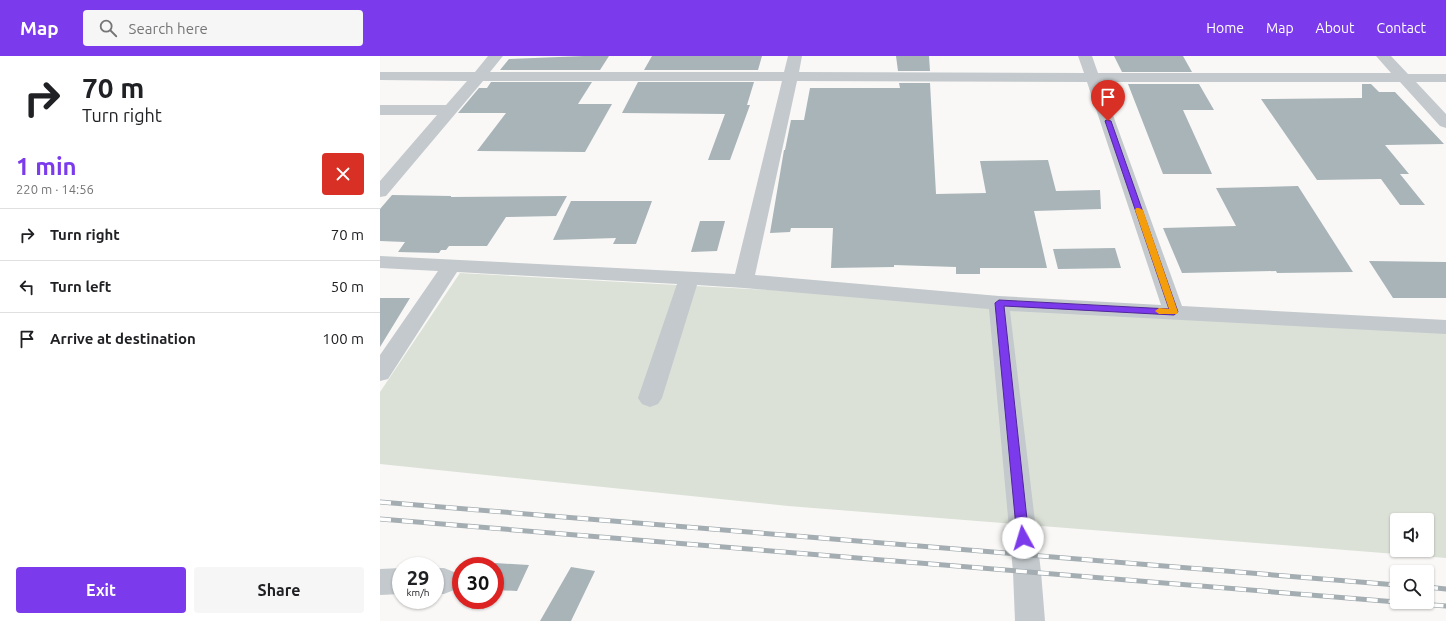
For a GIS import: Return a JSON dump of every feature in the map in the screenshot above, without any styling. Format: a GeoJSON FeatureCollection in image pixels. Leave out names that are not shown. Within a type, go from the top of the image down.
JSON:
{"type":"FeatureCollection","features":[{"type":"Feature","properties":{"kind":"street"},"geometry":{"type":"LineString","coordinates":[[380,192],[496,56]]}},
{"type":"Feature","properties":{"kind":"street"},"geometry":{"type":"LineString","coordinates":[[744,281],[795,56]]}},
{"type":"Feature","properties":{"kind":"street"},"geometry":{"type":"LineString","coordinates":[[1085,56],[1174,312]]}},
{"type":"Feature","properties":{"kind":"street"},"geometry":{"type":"LineString","coordinates":[[1382,56],[1446,123]]}},
{"type":"Feature","properties":{"kind":"street"},"geometry":{"type":"LineString","coordinates":[[380,76],[1446,78]]}},
{"type":"Feature","properties":{"kind":"street"},"geometry":{"type":"LineString","coordinates":[[380,110],[450,110]]}},
{"type":"Feature","properties":{"kind":"street"},"geometry":{"type":"LineString","coordinates":[[380,262],[744,281],[999,303],[1446,327]]}},
{"type":"Feature","properties":{"kind":"street"},"geometry":{"type":"LineString","coordinates":[[380,373],[452,266]]}},
{"type":"Feature","properties":{"kind":"street"},"geometry":{"type":"LineString","coordinates":[[650,398],[689,278]]}},
{"type":"Feature","properties":{"kind":"street"},"geometry":{"type":"LineString","coordinates":[[999,303],[1027,572],[1030,621]]}},
{"type":"Feature","properties":{"kind":"street"},"geometry":{"type":"LineString","coordinates":[[380,582],[392,582]]}},
{"type":"Feature","properties":{"kind":"shaded area"},"geometry":{"type":"Polygon","coordinates":[[[460,273],[1446,327],[1446,558],[1433,557],[1434,513],[1390,513],[1390,554],[788,506],[380,464],[380,392],[460,273]]]}},
{"type":"Feature","properties":{"kind":"building"},"geometry":{"type":"Polygon","coordinates":[[[609,56],[600,70],[500,70],[509,59],[609,56]]]}},
{"type":"Feature","properties":{"kind":"building"},"geometry":{"type":"Polygon","coordinates":[[[652,56],[762,56],[758,70],[644,70],[652,56]]]}},
{"type":"Feature","properties":{"kind":"building"},"geometry":{"type":"Polygon","coordinates":[[[896,56],[929,56],[930,71],[898,71],[896,56]]]}},
{"type":"Feature","properties":{"kind":"building"},"geometry":{"type":"Polygon","coordinates":[[[1114,56],[1183,56],[1192,72],[1122,72],[1114,56]]]}},
{"type":"Feature","properties":{"kind":"building"},"geometry":{"type":"Polygon","coordinates":[[[491,82],[592,82],[578,104],[612,104],[585,152],[477,151],[506,113],[458,113],[479,88],[487,88],[491,82]]]}},
{"type":"Feature","properties":{"kind":"building"},"geometry":{"type":"Polygon","coordinates":[[[638,82],[754,82],[747,105],[750,105],[730,160],[708,160],[725,114],[622,113],[638,82]]]}},
{"type":"Feature","properties":{"kind":"building"},"geometry":{"type":"Polygon","coordinates":[[[899,83],[930,83],[936,194],[986,193],[980,161],[1048,160],[1056,191],[1100,190],[1101,209],[1034,211],[1047,268],[980,268],[980,274],[956,274],[956,267],[894,265],[894,267],[831,268],[833,228],[791,228],[790,232],[770,233],[784,150],[791,120],[804,120],[810,88],[900,88],[899,83]]]}},
{"type":"Feature","properties":{"kind":"building"},"geometry":{"type":"Polygon","coordinates":[[[1128,84],[1199,84],[1214,110],[1183,110],[1212,174],[1163,174],[1128,84]]]}},
{"type":"Feature","properties":{"kind":"building"},"geometry":{"type":"Polygon","coordinates":[[[1362,84],[1371,84],[1379,92],[1395,92],[1444,144],[1385,145],[1409,174],[1400,174],[1425,205],[1400,205],[1381,179],[1317,180],[1261,99],[1362,98],[1362,84]]]}},
{"type":"Feature","properties":{"kind":"building"},"geometry":{"type":"Polygon","coordinates":[[[1298,186],[1353,272],[1277,273],[1276,271],[1182,273],[1163,228],[1236,226],[1216,188],[1298,186]]]}},
{"type":"Feature","properties":{"kind":"building"},"geometry":{"type":"Polygon","coordinates":[[[392,195],[451,197],[567,196],[556,216],[506,217],[487,246],[449,246],[446,250],[441,250],[439,253],[398,252],[405,242],[380,241],[380,209],[392,195]]]}},
{"type":"Feature","properties":{"kind":"building"},"geometry":{"type":"Polygon","coordinates":[[[571,201],[652,201],[636,244],[613,244],[616,238],[553,240],[571,201]]]}},
{"type":"Feature","properties":{"kind":"building"},"geometry":{"type":"Polygon","coordinates":[[[700,221],[725,221],[717,251],[691,252],[700,221]]]}},
{"type":"Feature","properties":{"kind":"building"},"geometry":{"type":"Polygon","coordinates":[[[1115,248],[1121,268],[1058,269],[1053,249],[1115,248]]]}},
{"type":"Feature","properties":{"kind":"building"},"geometry":{"type":"Polygon","coordinates":[[[1369,261],[1446,262],[1446,298],[1393,298],[1369,261]]]}},
{"type":"Feature","properties":{"kind":"building"},"geometry":{"type":"Polygon","coordinates":[[[380,298],[410,298],[380,347],[380,298]]]}},
{"type":"Feature","properties":{"kind":"building"},"geometry":{"type":"Polygon","coordinates":[[[504,564],[529,565],[517,591],[504,590],[504,564]]]}},
{"type":"Feature","properties":{"kind":"building"},"geometry":{"type":"Polygon","coordinates":[[[571,567],[595,571],[571,621],[540,621],[571,567]]]}},
{"type":"Feature","properties":{"kind":"railway"},"geometry":{"type":"LineString","coordinates":[[380,502],[1390,584]]}},
{"type":"Feature","properties":{"kind":"railway"},"geometry":{"type":"LineString","coordinates":[[380,519],[1446,606]]}},
{"type":"Feature","properties":{"kind":"railway"},"geometry":{"type":"LineString","coordinates":[[1434,588],[1446,589]]}},
{"type":"Feature","properties":{"kind":"slow traffic"},"geometry":{"type":"LineString","coordinates":[[1139,210],[1174,312],[1159,311]]}},
{"type":"Feature","properties":{"kind":"route"},"geometry":{"type":"LineString","coordinates":[[1023,538],[999,303],[1174,312],[1108,121]]}}]}
